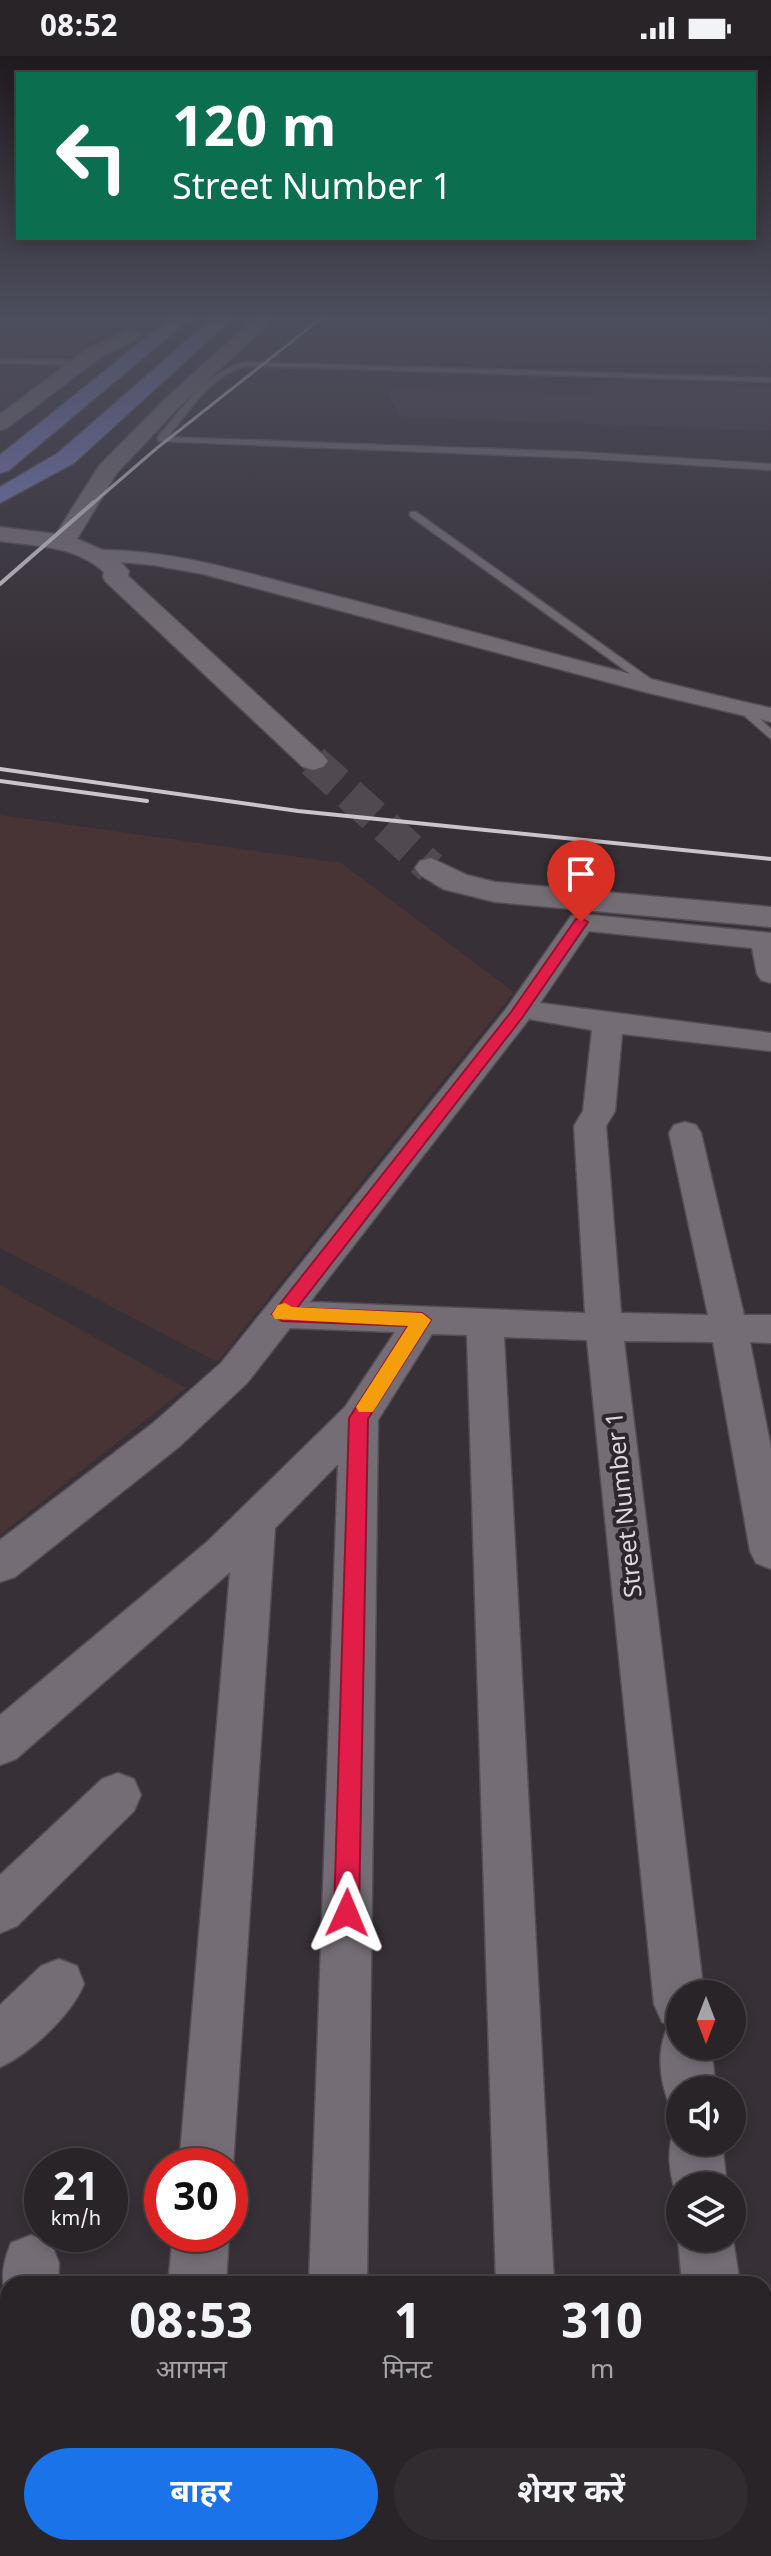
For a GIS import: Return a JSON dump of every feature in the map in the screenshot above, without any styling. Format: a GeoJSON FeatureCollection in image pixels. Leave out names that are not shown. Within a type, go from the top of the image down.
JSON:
{"type":"FeatureCollection","features":[{"type":"Feature","properties":{"kind":"main road"},"geometry":{"type":"LineString","coordinates":[[5,454],[28,433]]}},
{"type":"Feature","properties":{"kind":"main road"},"geometry":{"type":"LineString","coordinates":[[5,454],[33,433]]}},
{"type":"Feature","properties":{"kind":"main road"},"geometry":{"type":"LineString","coordinates":[[0,494],[67,433]]}},
{"type":"Feature","properties":{"kind":"main road"},"geometry":{"type":"LineString","coordinates":[[0,494],[66,458],[95,433]]}},
{"type":"Feature","properties":{"kind":"street"},"geometry":{"type":"LineString","coordinates":[[63,543],[107,471],[144,433]]}},
{"type":"Feature","properties":{"kind":"street"},"geometry":{"type":"LineString","coordinates":[[0,534],[63,543],[110,564],[152,557],[338,603],[659,690],[771,715]]}},
{"type":"Feature","properties":{"kind":"street"},"geometry":{"type":"LineString","coordinates":[[110,564],[115,577],[322,758]]}},
{"type":"Feature","properties":{"kind":"street"},"geometry":{"type":"LineString","coordinates":[[439,864],[455,882],[495,892],[770,936]]}},
{"type":"Feature","properties":{"kind":"street"},"geometry":{"type":"LineString","coordinates":[[0,1564],[166,1435],[234,1373],[521,1009],[581,922],[770,936]]}},
{"type":"Feature","properties":{"kind":"street"},"geometry":{"type":"LineString","coordinates":[[521,1009],[608,1023],[771,1042]]}},
{"type":"Feature","properties":{"kind":"street","name":"Street Number 1"},"geometry":{"type":"LineString","coordinates":[[608,1023],[599,1111],[590,1126],[604,1327],[677,1980]]}},
{"type":"Feature","properties":{"kind":"street"},"geometry":{"type":"LineString","coordinates":[[685,1133],[729,1329],[771,1551]]}},
{"type":"Feature","properties":{"kind":"street"},"geometry":{"type":"LineString","coordinates":[[282,1314],[604,1327],[771,1329]]}},
{"type":"Feature","properties":{"kind":"street"},"geometry":{"type":"LineString","coordinates":[[0,1744],[222,1554],[359,1418],[422,1320]]}},
{"type":"Feature","properties":{"kind":"street"},"geometry":{"type":"LineString","coordinates":[[485,1322],[525,2276]]}},
{"type":"Feature","properties":{"kind":"street"},"geometry":{"type":"LineString","coordinates":[[338,2276],[359,1418]]}},
{"type":"Feature","properties":{"kind":"street"},"geometry":{"type":"LineString","coordinates":[[207,2148],[255,1522]]}},
{"type":"Feature","properties":{"kind":"street"},"geometry":{"type":"LineString","coordinates":[[0,1909],[118,1795]]}},
{"type":"Feature","properties":{"kind":"street"},"geometry":{"type":"LineString","coordinates":[[0,2041],[59,1984]]}},
{"type":"Feature","properties":{"kind":"street"},"geometry":{"type":"LineString","coordinates":[[198,2276],[200,2252]]}},
{"type":"Feature","properties":{"kind":"street"},"geometry":{"type":"LineString","coordinates":[[708,2252],[710,2276]]}},
{"type":"Feature","properties":{"kind":"lane"},"geometry":{"type":"LineString","coordinates":[[167,433],[161,439],[579,455],[771,467]]}},
{"type":"Feature","properties":{"kind":"lane"},"geometry":{"type":"LineString","coordinates":[[413,514],[659,690]]}},
{"type":"Feature","properties":{"kind":"lane"},"geometry":{"type":"LineString","coordinates":[[743,709],[771,735]]}},
{"type":"Feature","properties":{"kind":"shaded area"},"geometry":{"type":"Polygon","coordinates":[[[0,815],[341,863],[514,992],[217,1362],[0,1248],[0,815]]]}},
{"type":"Feature","properties":{"kind":"shaded area"},"geometry":{"type":"Polygon","coordinates":[[[0,1285],[186,1388],[0,1535],[0,1285]]]}},
{"type":"Feature","properties":{"kind":"tunnel"},"geometry":{"type":"LineString","coordinates":[[313,761],[431,868]]}},
{"type":"Feature","properties":{"kind":"railway"},"geometry":{"type":"LineString","coordinates":[[92,504],[176,433]]}},
{"type":"Feature","properties":{"kind":"railway"},"geometry":{"type":"LineString","coordinates":[[0,584],[94,502]]}},
{"type":"Feature","properties":{"kind":"railway"},"geometry":{"type":"LineString","coordinates":[[0,769],[298,811],[771,859]]}},
{"type":"Feature","properties":{"kind":"railway"},"geometry":{"type":"LineString","coordinates":[[0,781],[147,801]]}},
{"type":"Feature","properties":{"kind":"slow traffic"},"geometry":{"type":"LineString","coordinates":[[285,1310],[282,1314],[422,1320],[366,1407]]}},
{"type":"Feature","properties":{"kind":"route"},"geometry":{"type":"LineString","coordinates":[[347,1913],[359,1418],[422,1320],[282,1314],[517,1015],[581,922]]}}]}
